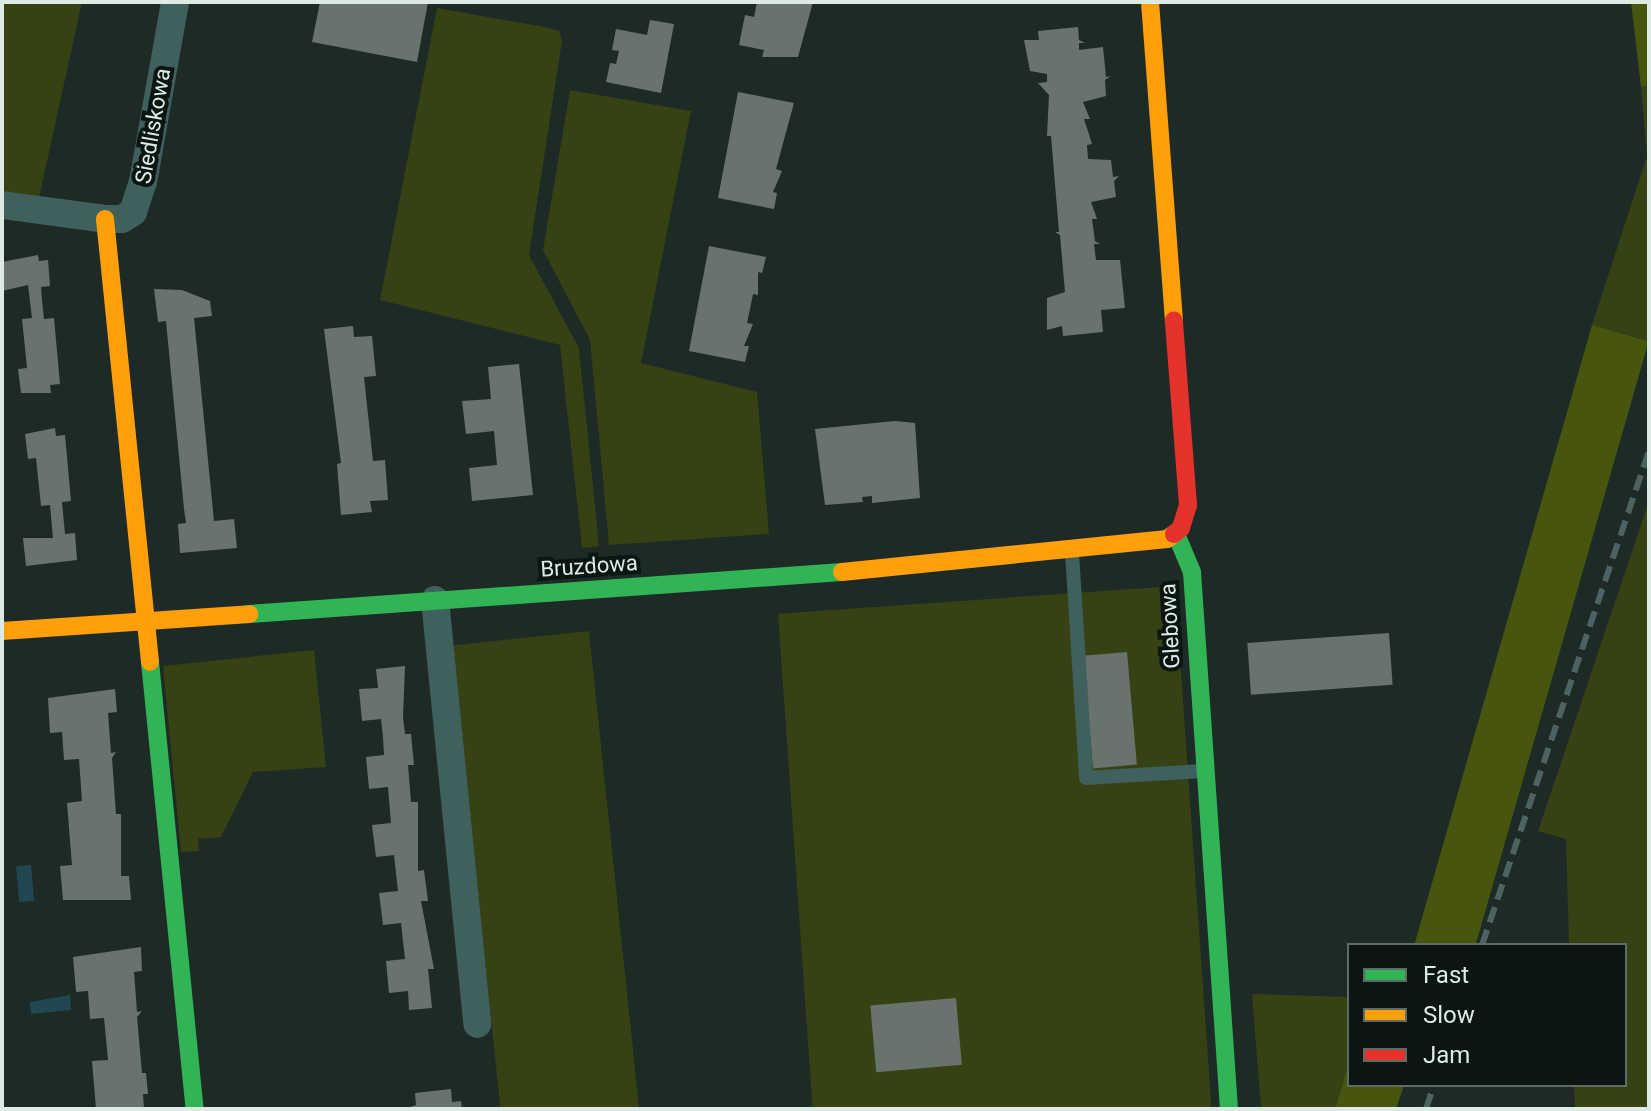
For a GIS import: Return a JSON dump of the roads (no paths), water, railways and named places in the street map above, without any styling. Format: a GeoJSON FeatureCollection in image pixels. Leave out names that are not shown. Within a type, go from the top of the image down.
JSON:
{"type":"FeatureCollection","features":[{"type":"Feature","properties":{"kind":"street","name":"Siedliskowa"},"geometry":{"type":"LineString","coordinates":[[105,219],[122,219],[139,200],[175,2]]}},
{"type":"Feature","properties":{"kind":"street"},"geometry":{"type":"LineString","coordinates":[[1150,2],[1188,505],[1176,534]]}},
{"type":"Feature","properties":{"kind":"street"},"geometry":{"type":"LineString","coordinates":[[2,205],[105,219],[195,1109]]}},
{"type":"Feature","properties":{"kind":"street","name":"Bruzdowa"},"geometry":{"type":"LineString","coordinates":[[2,631],[1072,552],[1148,545],[1176,534]]}},
{"type":"Feature","properties":{"kind":"street","name":"Glebowa"},"geometry":{"type":"LineString","coordinates":[[1176,534],[1192,572],[1229,1109]]}},
{"type":"Feature","properties":{"kind":"street"},"geometry":{"type":"LineString","coordinates":[[435,600],[477,1024]]}},
{"type":"Feature","properties":{"kind":"lane"},"geometry":{"type":"LineString","coordinates":[[1072,552],[1086,778],[1204,771]]}},
{"type":"Feature","properties":{"kind":"water"},"geometry":{"type":"Polygon","coordinates":[[[31,865],[34,901],[19,902],[16,866],[31,865]]]}},
{"type":"Feature","properties":{"kind":"water"},"geometry":{"type":"Polygon","coordinates":[[[70,995],[71,1010],[31,1014],[30,1002],[70,995]]]}},
{"type":"Feature","properties":{"kind":"railway"},"geometry":{"type":"LineString","coordinates":[[1483,943],[1649,451]]}},
{"type":"Feature","properties":{"kind":"railway"},"geometry":{"type":"LineString","coordinates":[[1426,1109],[1433,1087]]}}]}
